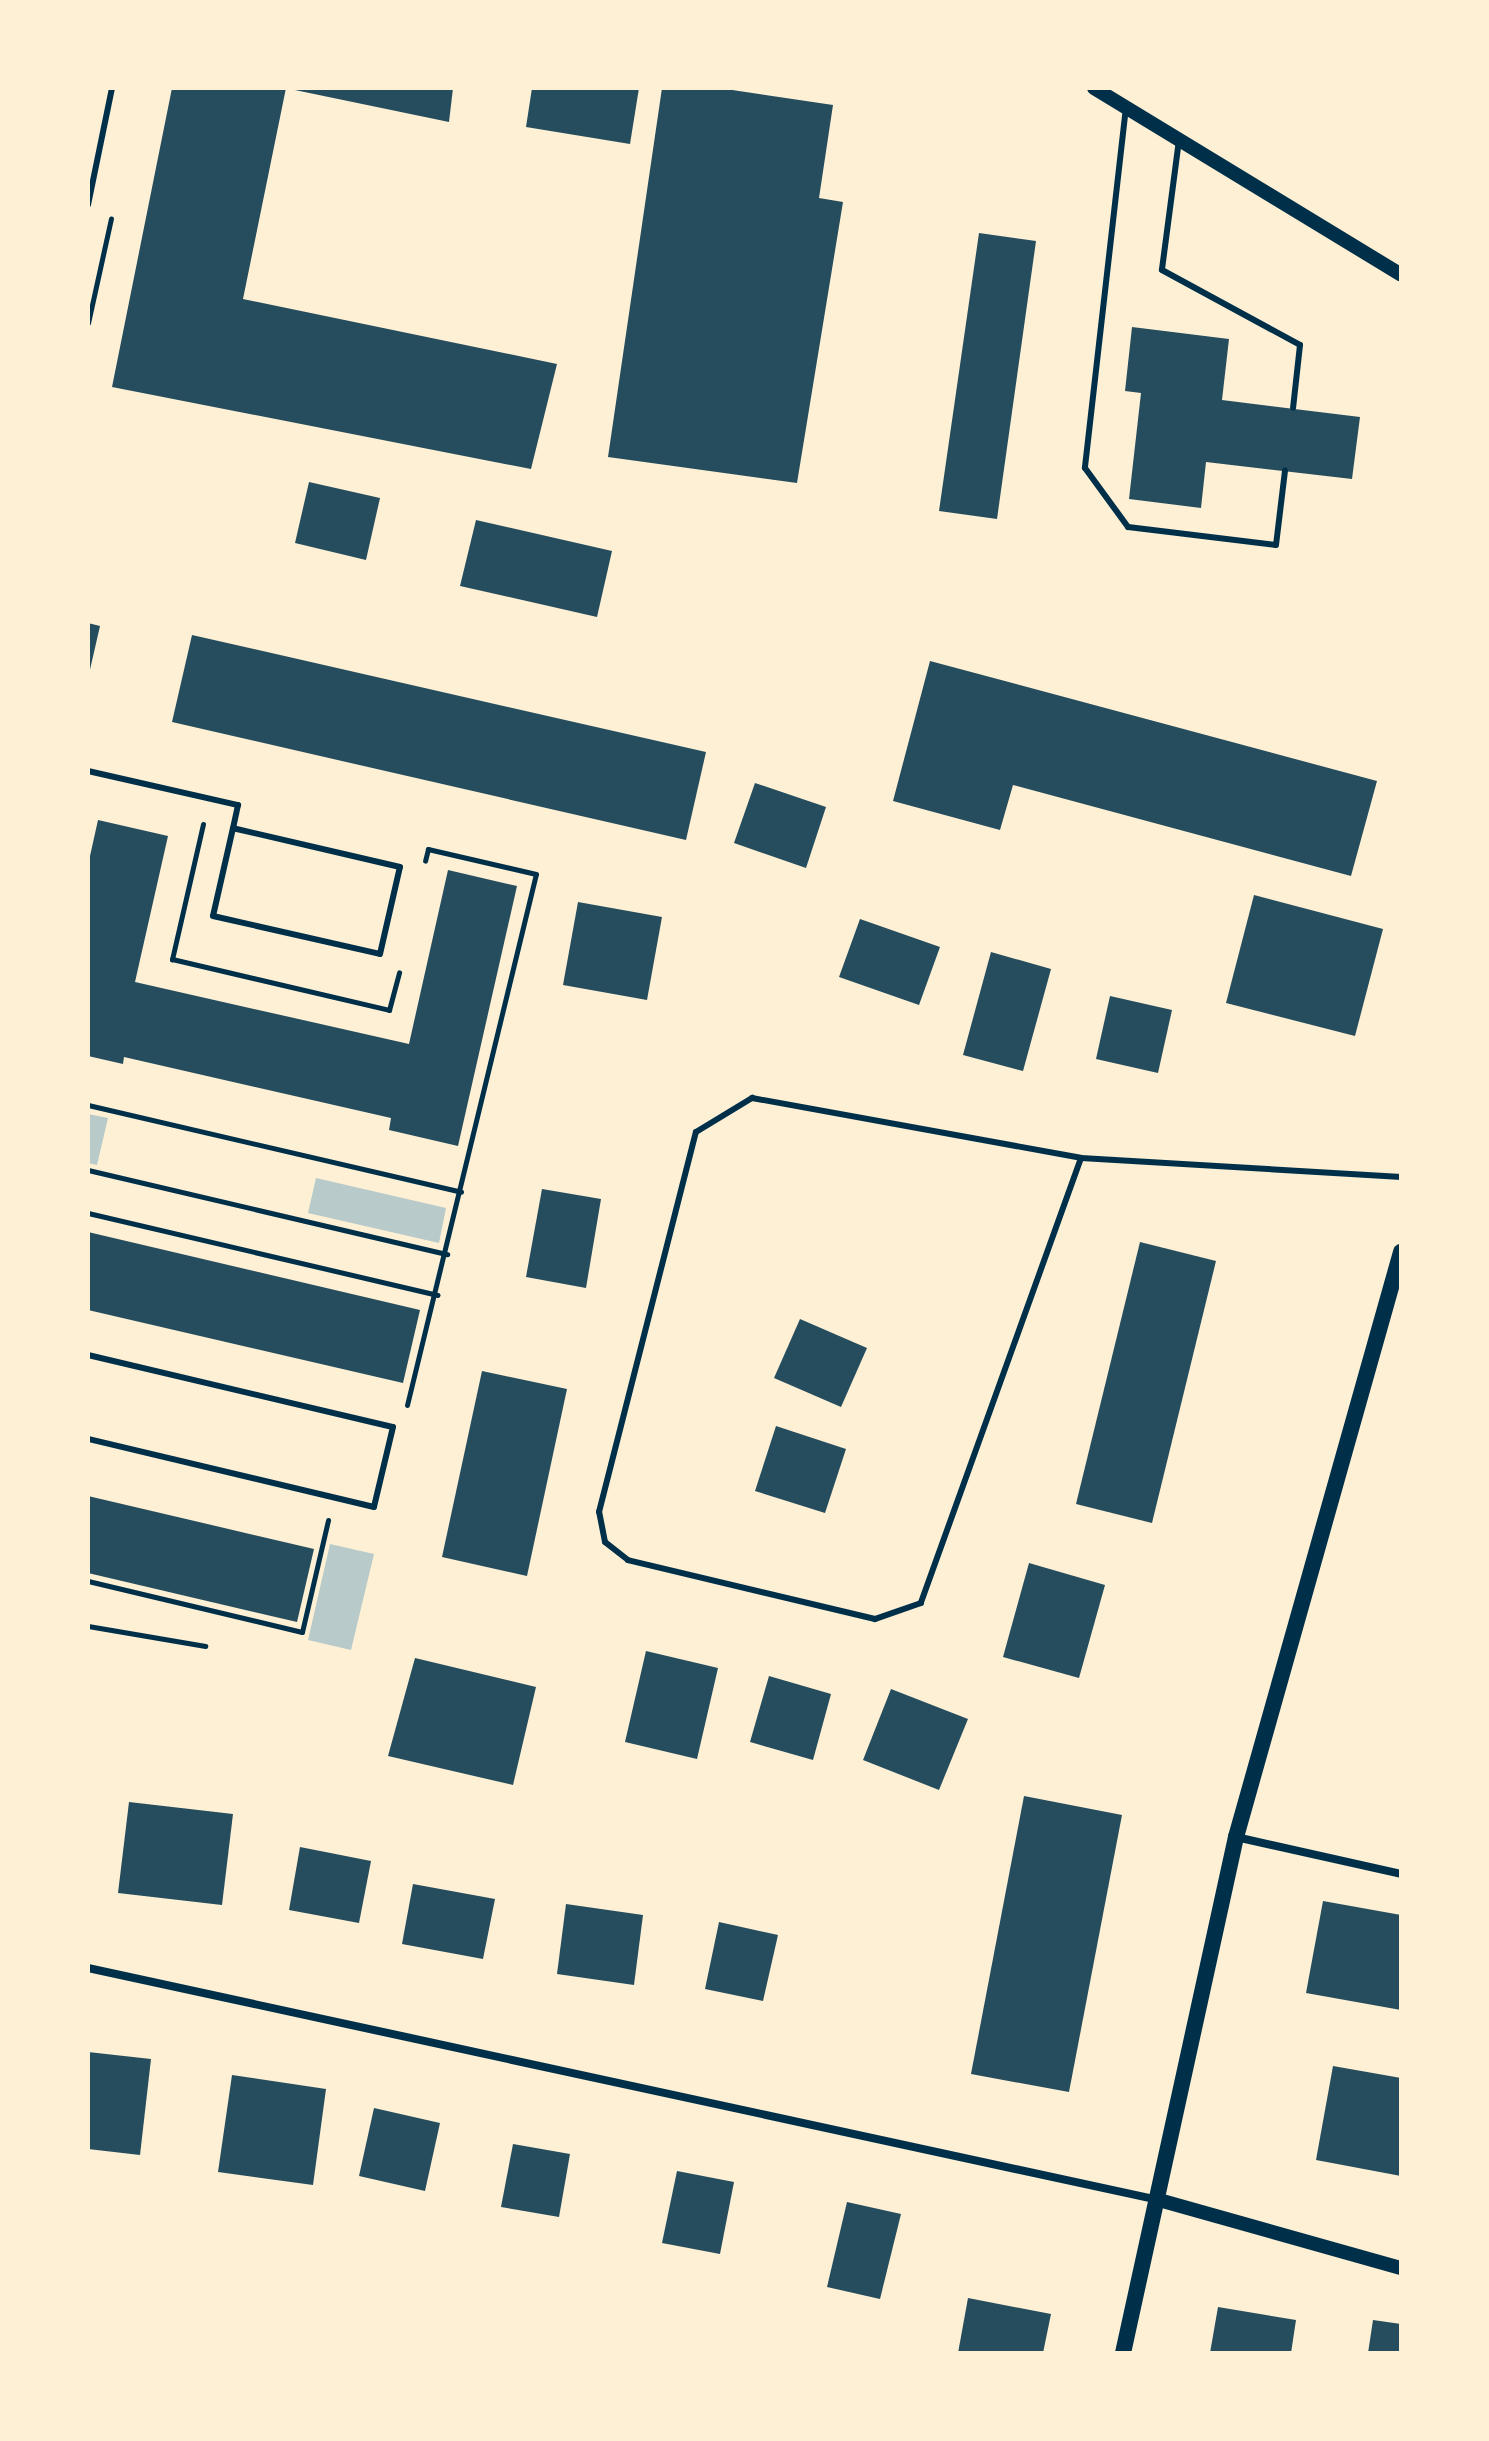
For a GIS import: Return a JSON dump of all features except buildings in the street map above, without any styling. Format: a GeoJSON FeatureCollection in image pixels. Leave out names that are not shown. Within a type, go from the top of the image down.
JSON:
{"type":"FeatureCollection","features":[{"type":"Feature","properties":{"kind":"main road"},"geometry":{"type":"LineString","coordinates":[[1123,2353],[1159,2200],[1236,1837],[1401,1252]]}},
{"type":"Feature","properties":{"kind":"street"},"geometry":{"type":"LineString","coordinates":[[1094,88],[1401,275]]}},
{"type":"Feature","properties":{"kind":"street"},"geometry":{"type":"LineString","coordinates":[[1236,1837],[1401,1874]]}},
{"type":"Feature","properties":{"kind":"street"},"geometry":{"type":"LineString","coordinates":[[88,1968],[1159,2200],[1401,2268]]}},
{"type":"Feature","properties":{"kind":"lane"},"geometry":{"type":"LineString","coordinates":[[88,205],[112,88]]}},
{"type":"Feature","properties":{"kind":"lane"},"geometry":{"type":"LineString","coordinates":[[1126,107],[1085,468],[1128,527],[1276,545],[1285,471]]}},
{"type":"Feature","properties":{"kind":"lane"},"geometry":{"type":"LineString","coordinates":[[1179,139],[1162,270],[1300,345],[1293,408]]}},
{"type":"Feature","properties":{"kind":"lane"},"geometry":{"type":"LineString","coordinates":[[88,771],[238,805],[213,916],[380,954],[400,867],[233,828]]}},
{"type":"Feature","properties":{"kind":"lane"},"geometry":{"type":"LineString","coordinates":[[1081,1158],[921,1603],[875,1619],[628,1560],[605,1542],[599,1512],[696,1132],[752,1098],[1081,1158],[1401,1177]]}},
{"type":"Feature","properties":{"kind":"lane"},"geometry":{"type":"LineString","coordinates":[[88,1355],[393,1427],[374,1507],[88,1439]]}},
{"type":"Feature","properties":{"kind":"path"},"geometry":{"type":"LineString","coordinates":[[189,818],[204,821],[172,959],[389,1010],[400,966]]}},
{"type":"Feature","properties":{"kind":"path"},"geometry":{"type":"LineString","coordinates":[[393,1427],[399,1403],[411,1406],[536,874],[428,849],[421,878]]}},
{"type":"Feature","properties":{"kind":"path"},"geometry":{"type":"LineString","coordinates":[[88,1105],[461,1192]]}},
{"type":"Feature","properties":{"kind":"path"},"geometry":{"type":"LineString","coordinates":[[88,1170],[447,1254]]}},
{"type":"Feature","properties":{"kind":"path"},"geometry":{"type":"LineString","coordinates":[[88,1213],[437,1295]]}},
{"type":"Feature","properties":{"kind":"path"},"geometry":{"type":"LineString","coordinates":[[88,1581],[302,1632],[328,1520],[369,1530],[374,1507]]}},
{"type":"Feature","properties":{"kind":"path"},"geometry":{"type":"LineString","coordinates":[[88,1626],[205,1646]]}},
{"type":"Feature","properties":{"kind":"shaded area"},"geometry":{"type":"Polygon","coordinates":[[[88,1114],[108,1118],[97,1165],[88,1163],[88,1114]]]}},
{"type":"Feature","properties":{"kind":"shaded area"},"geometry":{"type":"Polygon","coordinates":[[[316,1178],[446,1208],[439,1243],[308,1213],[316,1178]]]}},
{"type":"Feature","properties":{"kind":"shaded area"},"geometry":{"type":"Polygon","coordinates":[[[330,1544],[374,1554],[351,1650],[308,1640],[330,1544]]]}}]}
